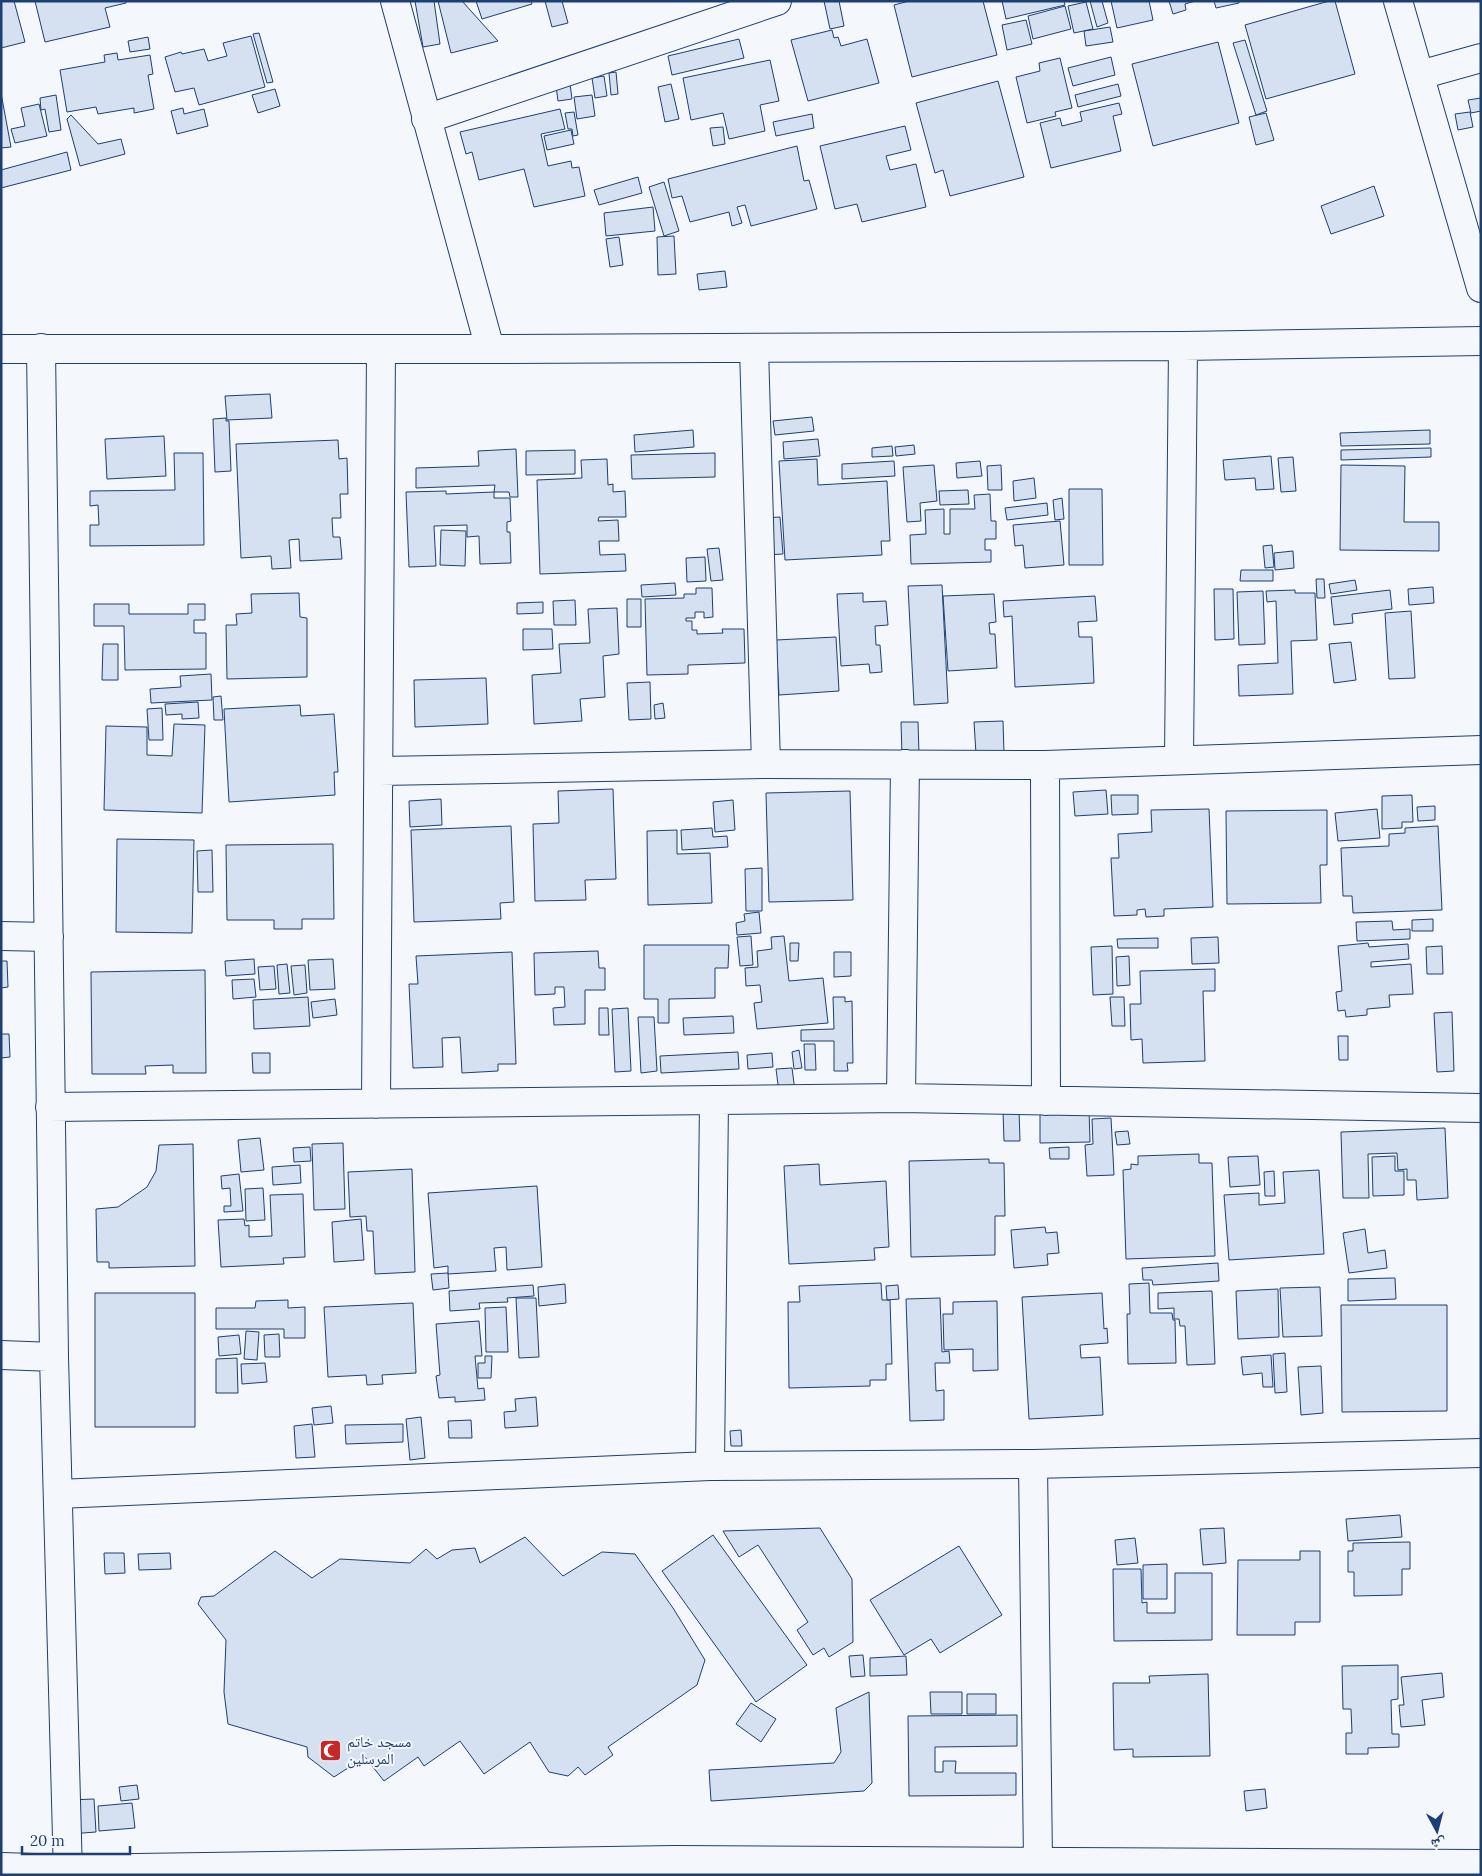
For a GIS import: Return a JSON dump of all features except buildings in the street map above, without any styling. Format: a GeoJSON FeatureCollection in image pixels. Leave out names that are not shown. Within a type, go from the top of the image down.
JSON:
{"type":"FeatureCollection","features":[{"type":"Feature","properties":{"kind":"street"},"geometry":{"type":"LineString","coordinates":[[395,1],[490,349]]}},
{"type":"Feature","properties":{"kind":"street"},"geometry":{"type":"LineString","coordinates":[[426,119],[777,1]]}},
{"type":"Feature","properties":{"kind":"street"},"geometry":{"type":"LineString","coordinates":[[1398,1],[1481,288]]}},
{"type":"Feature","properties":{"kind":"street"},"geometry":{"type":"LineString","coordinates":[[1420,74],[1481,58]]}},
{"type":"Feature","properties":{"kind":"street"},"geometry":{"type":"LineString","coordinates":[[1,349],[1183,346],[1481,341]]}},
{"type":"Feature","properties":{"kind":"street"},"geometry":{"type":"LineString","coordinates":[[1179,760],[1183,346]]}},
{"type":"Feature","properties":{"kind":"street"},"geometry":{"type":"LineString","coordinates":[[41,348],[54,1358],[68,1872]]}},
{"type":"Feature","properties":{"kind":"street"},"geometry":{"type":"LineString","coordinates":[[376,1104],[380,771],[381,348]]}},
{"type":"Feature","properties":{"kind":"street"},"geometry":{"type":"LineString","coordinates":[[754,348],[766,764]]}},
{"type":"Feature","properties":{"kind":"street"},"geometry":{"type":"LineString","coordinates":[[380,771],[766,764],[1045,764],[1481,750]]}},
{"type":"Feature","properties":{"kind":"street"},"geometry":{"type":"LineString","coordinates":[[901,1098],[905,764]]}},
{"type":"Feature","properties":{"kind":"street"},"geometry":{"type":"LineString","coordinates":[[1045,764],[1046,1100]]}},
{"type":"Feature","properties":{"kind":"street"},"geometry":{"type":"LineString","coordinates":[[1,936],[49,937]]}},
{"type":"Feature","properties":{"kind":"street"},"geometry":{"type":"LineString","coordinates":[[50,1107],[901,1098],[1481,1108]]}},
{"type":"Feature","properties":{"kind":"street"},"geometry":{"type":"LineString","coordinates":[[710,1466],[714,1100]]}},
{"type":"Feature","properties":{"kind":"street"},"geometry":{"type":"LineString","coordinates":[[1,1355],[54,1358]]}},
{"type":"Feature","properties":{"kind":"street"},"geometry":{"type":"LineString","coordinates":[[58,1494],[710,1466],[1033,1464],[1481,1453]]}},
{"type":"Feature","properties":{"kind":"street"},"geometry":{"type":"LineString","coordinates":[[1033,1464],[1038,1861]]}},
{"type":"Feature","properties":{"kind":"street"},"geometry":{"type":"LineString","coordinates":[[1,1867],[68,1872],[675,1868],[1038,1861],[1481,1864]]}},
{"type":"Feature","properties":{"kind":"place","name":"مسجد خاتم المرسلين"},"geometry":{"type":"Point","coordinates":[331,1751]}}]}
